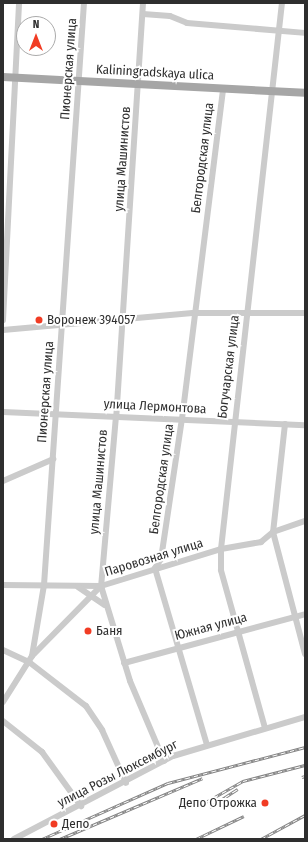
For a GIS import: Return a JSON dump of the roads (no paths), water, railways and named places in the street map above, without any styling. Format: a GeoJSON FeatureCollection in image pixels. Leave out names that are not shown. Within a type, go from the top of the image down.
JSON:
{"type":"FeatureCollection","features":[{"type":"Feature","properties":{"kind":"main road","name":"Kaliningradskaya ulica"},"geometry":{"type":"LineString","coordinates":[[3,77],[305,93]]}},
{"type":"Feature","properties":{"kind":"street"},"geometry":{"type":"LineString","coordinates":[[3,320],[14,77],[19,3]]}},
{"type":"Feature","properties":{"kind":"street","name":"Пионерская улица"},"geometry":{"type":"LineString","coordinates":[[3,702],[30,659],[44,586],[84,3]]}},
{"type":"Feature","properties":{"kind":"street","name":"улица Машинистов"},"geometry":{"type":"LineString","coordinates":[[144,3],[140,84],[116,416],[101,586],[105,605],[124,663],[164,761]]}},
{"type":"Feature","properties":{"kind":"street","name":"Богучарская улица"},"geometry":{"type":"LineString","coordinates":[[265,728],[221,570],[221,549],[234,422],[274,91],[278,31],[282,3]]}},
{"type":"Feature","properties":{"kind":"street"},"geometry":{"type":"LineString","coordinates":[[143,14],[170,16],[187,23],[305,33]]}},
{"type":"Feature","properties":{"kind":"street","name":"Белгородская улица"},"geometry":{"type":"LineString","coordinates":[[155,568],[161,558],[182,419],[223,89]]}},
{"type":"Feature","properties":{"kind":"street"},"geometry":{"type":"LineString","coordinates":[[3,330],[195,313],[305,313]]}},
{"type":"Feature","properties":{"kind":"street","name":"улица Лермонтова"},"geometry":{"type":"LineString","coordinates":[[3,412],[305,425]]}},
{"type":"Feature","properties":{"kind":"street"},"geometry":{"type":"LineString","coordinates":[[285,424],[273,532],[305,654]]}},
{"type":"Feature","properties":{"kind":"street"},"geometry":{"type":"LineString","coordinates":[[3,481],[53,459]]}},
{"type":"Feature","properties":{"kind":"street","name":"Паровозная улица"},"geometry":{"type":"LineString","coordinates":[[3,585],[78,587],[101,586],[155,568],[221,549],[261,542],[273,532],[305,521]]}},
{"type":"Feature","properties":{"kind":"street"},"geometry":{"type":"LineString","coordinates":[[161,558],[169,564]]}},
{"type":"Feature","properties":{"kind":"street"},"geometry":{"type":"LineString","coordinates":[[155,568],[180,647],[207,745]]}},
{"type":"Feature","properties":{"kind":"street"},"geometry":{"type":"LineString","coordinates":[[30,659],[88,597],[101,586]]}},
{"type":"Feature","properties":{"kind":"street"},"geometry":{"type":"LineString","coordinates":[[78,587],[88,597],[105,605]]}},
{"type":"Feature","properties":{"kind":"street","name":"Южная улица"},"geometry":{"type":"LineString","coordinates":[[124,663],[305,614]]}},
{"type":"Feature","properties":{"kind":"street"},"geometry":{"type":"LineString","coordinates":[[3,650],[30,659],[86,706],[102,730],[126,783]]}},
{"type":"Feature","properties":{"kind":"street","name":"улица Розы Люксембург"},"geometry":{"type":"LineString","coordinates":[[14,839],[126,783],[164,761],[207,745],[305,717]]}},
{"type":"Feature","properties":{"kind":"street"},"geometry":{"type":"LineString","coordinates":[[3,721],[42,752],[81,806]]}},
{"type":"Feature","properties":{"kind":"railway"},"geometry":{"type":"LineString","coordinates":[[42,839],[168,783],[305,747]]}},
{"type":"Feature","properties":{"kind":"railway"},"geometry":{"type":"LineString","coordinates":[[206,802],[243,781],[305,765]]}},
{"type":"Feature","properties":{"kind":"railway"},"geometry":{"type":"LineString","coordinates":[[60,839],[203,778]]}},
{"type":"Feature","properties":{"kind":"railway"},"geometry":{"type":"LineString","coordinates":[[210,807],[238,789]]}},
{"type":"Feature","properties":{"kind":"railway"},"geometry":{"type":"LineString","coordinates":[[261,839],[305,815]]}},
{"type":"Feature","properties":{"kind":"railway"},"geometry":{"type":"LineString","coordinates":[[196,839],[244,816]]}},
{"type":"Feature","properties":{"kind":"place","name":"Воронеж 394057"},"geometry":{"type":"Point","coordinates":[39,320]}},
{"type":"Feature","properties":{"kind":"place","name":"Баня"},"geometry":{"type":"Point","coordinates":[88,631]}},
{"type":"Feature","properties":{"kind":"place","name":"Депо Отрожка"},"geometry":{"type":"Point","coordinates":[265,803]}},
{"type":"Feature","properties":{"kind":"place","name":"Депо"},"geometry":{"type":"Point","coordinates":[54,824]}}]}
